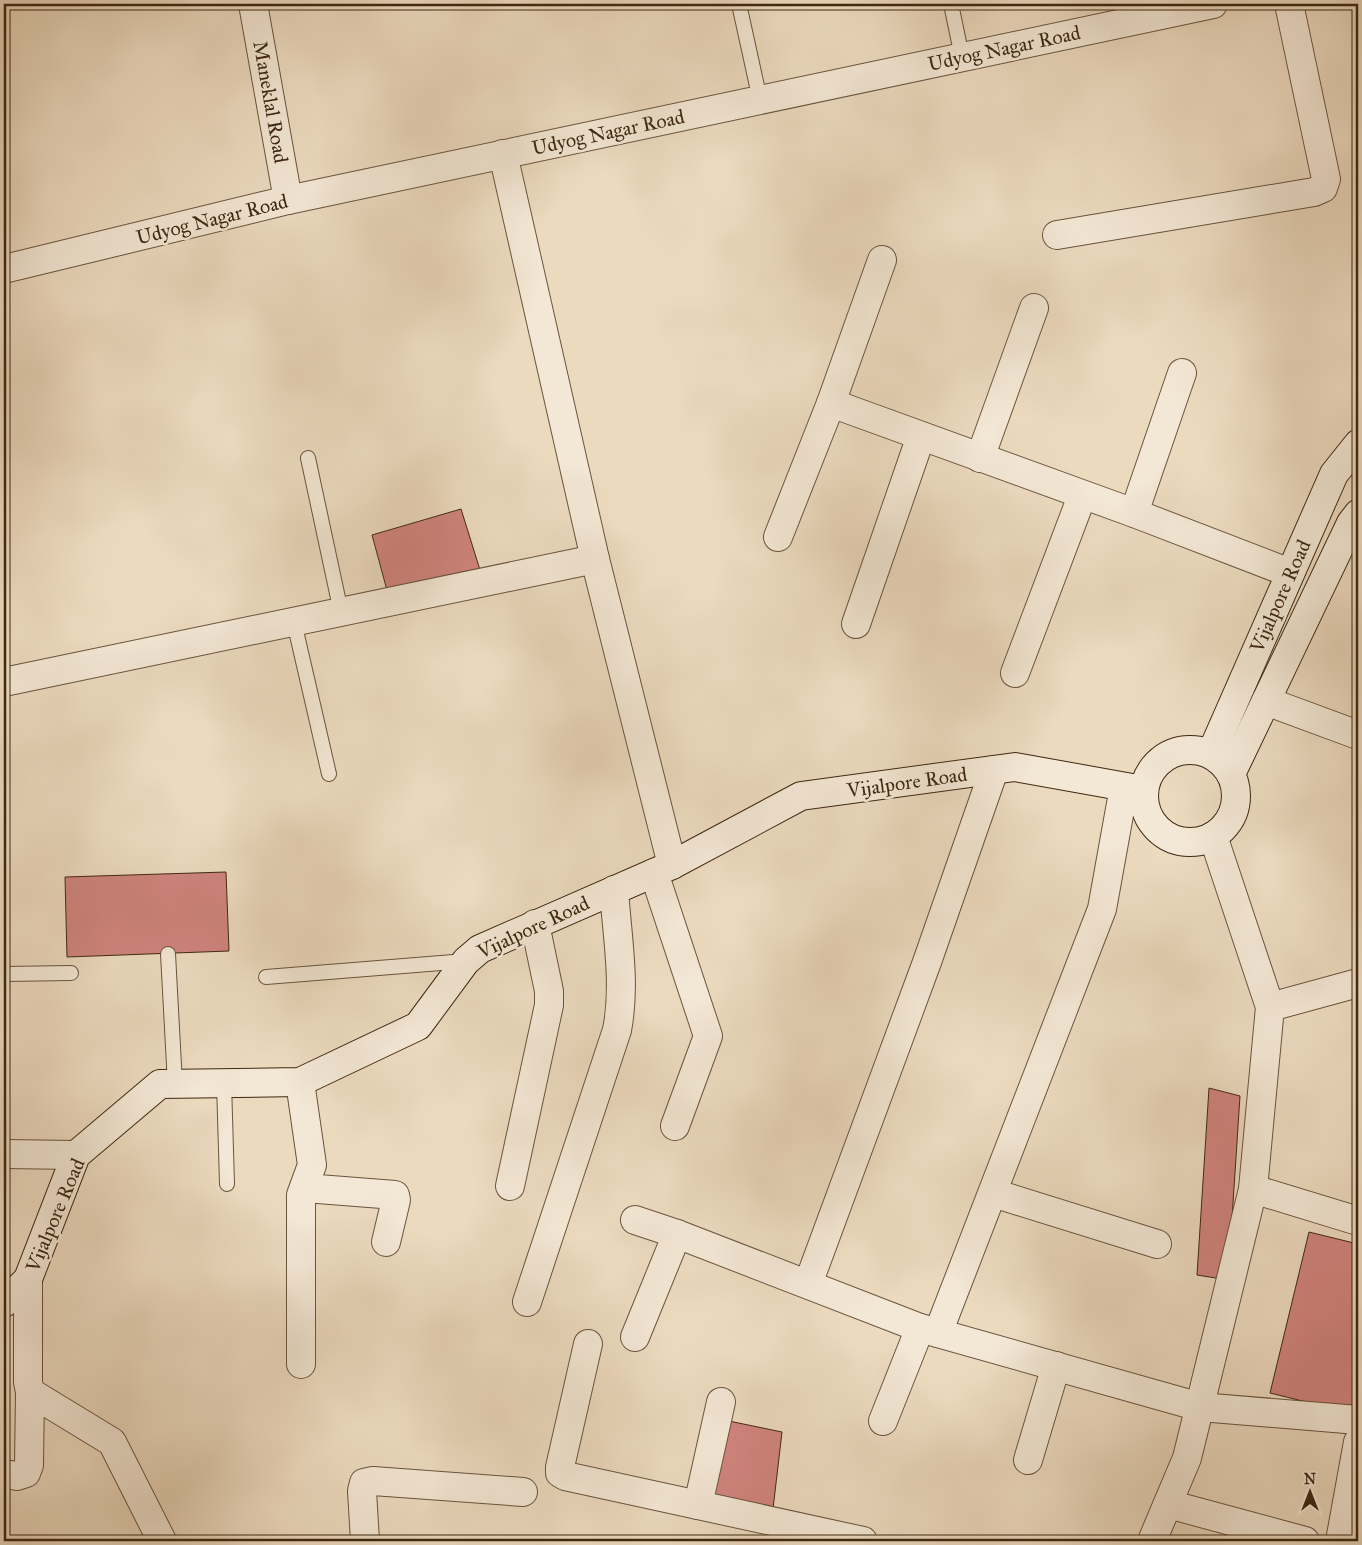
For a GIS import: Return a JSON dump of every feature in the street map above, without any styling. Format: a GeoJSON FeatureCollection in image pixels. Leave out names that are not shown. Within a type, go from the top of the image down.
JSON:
{"type":"FeatureCollection","features":[{"type":"Feature","properties":{"kind":"street","name":"Maneklal Road"},"geometry":{"type":"LineString","coordinates":[[253,4],[288,200]]}},
{"type":"Feature","properties":{"kind":"street"},"geometry":{"type":"LineString","coordinates":[[1057,236],[1314,192],[1324,188],[1326,179],[1289,4]]}},
{"type":"Feature","properties":{"kind":"street","name":"Udyog Nagar Road"},"geometry":{"type":"LineString","coordinates":[[4,269],[288,200],[1200,5]]}},
{"type":"Feature","properties":{"kind":"street"},"geometry":{"type":"LineString","coordinates":[[503,154],[663,869],[708,1036],[676,1126]]}},
{"type":"Feature","properties":{"kind":"street"},"geometry":{"type":"LineString","coordinates":[[778,537],[831,403],[882,260]]}},
{"type":"Feature","properties":{"kind":"street"},"geometry":{"type":"LineString","coordinates":[[980,458],[1034,308]]}},
{"type":"Feature","properties":{"kind":"street"},"geometry":{"type":"LineString","coordinates":[[1134,513],[1182,373]]}},
{"type":"Feature","properties":{"kind":"street"},"geometry":{"type":"LineString","coordinates":[[831,403],[1082,496],[1134,513],[1290,573]]}},
{"type":"Feature","properties":{"kind":"street"},"geometry":{"type":"LineString","coordinates":[[856,624],[921,436]]}},
{"type":"Feature","properties":{"kind":"street","name":"Vijalpore Road"},"geometry":{"type":"LineString","coordinates":[[1211,754],[1334,474],[1358,444]]}},
{"type":"Feature","properties":{"kind":"street"},"geometry":{"type":"LineString","coordinates":[[1015,673],[1082,496]]}},
{"type":"Feature","properties":{"kind":"street","name":"Vijalpore Road"},"geometry":{"type":"LineString","coordinates":[[1231,774],[1351,524],[1358,514]]}},
{"type":"Feature","properties":{"kind":"street"},"geometry":{"type":"LineString","coordinates":[[4,682],[595,559]]}},
{"type":"Feature","properties":{"kind":"street"},"geometry":{"type":"LineString","coordinates":[[1266,702],[1358,736]]}},
{"type":"Feature","properties":{"kind":"street"},"geometry":{"type":"LineString","coordinates":[[883,1421],[929,1331],[992,1193],[1102,910],[1134,789],[1147,776],[1155,764],[1168,755],[1182,750],[1197,750],[1211,754],[1223,762],[1231,774],[1235,787],[1234,808],[1224,827],[1213,836],[1200,841],[1185,842],[1171,838],[1158,830],[1149,819],[1144,805],[1134,789]]}},
{"type":"Feature","properties":{"kind":"street","name":"Vijalpore Road"},"geometry":{"type":"LineString","coordinates":[[4,1303],[28,1279],[76,1155],[160,1084],[300,1082],[418,1026],[466,960],[480,949],[663,869],[801,796],[1015,767],[1134,789]]}},
{"type":"Feature","properties":{"kind":"street"},"geometry":{"type":"LineString","coordinates":[[808,1284],[927,962],[994,770]]}},
{"type":"Feature","properties":{"kind":"street"},"geometry":{"type":"LineString","coordinates":[[1152,1541],[1188,1458],[1253,1188],[1270,1007],[1213,836]]}},
{"type":"Feature","properties":{"kind":"street"},"geometry":{"type":"LineString","coordinates":[[527,1302],[617,1030],[621,989],[614,890]]}},
{"type":"Feature","properties":{"kind":"street"},"geometry":{"type":"LineString","coordinates":[[510,1186],[549,1005],[549,990],[536,924]]}},
{"type":"Feature","properties":{"kind":"street"},"geometry":{"type":"LineString","coordinates":[[1270,1007],[1358,983]]}},
{"type":"Feature","properties":{"kind":"street"},"geometry":{"type":"LineString","coordinates":[[300,1082],[312,1165],[301,1203],[301,1364]]}},
{"type":"Feature","properties":{"kind":"street"},"geometry":{"type":"LineString","coordinates":[[4,1154],[76,1155]]}},
{"type":"Feature","properties":{"kind":"street"},"geometry":{"type":"LineString","coordinates":[[305,1188],[396,1195],[386,1242]]}},
{"type":"Feature","properties":{"kind":"street"},"geometry":{"type":"LineString","coordinates":[[1253,1188],[1358,1221]]}},
{"type":"Feature","properties":{"kind":"street"},"geometry":{"type":"LineString","coordinates":[[992,1193],[1157,1244]]}},
{"type":"Feature","properties":{"kind":"street"},"geometry":{"type":"LineString","coordinates":[[635,1220],[677,1234],[929,1331],[1200,1406],[1358,1420]]}},
{"type":"Feature","properties":{"kind":"street"},"geometry":{"type":"LineString","coordinates":[[635,1337],[677,1234]]}},
{"type":"Feature","properties":{"kind":"street"},"geometry":{"type":"LineString","coordinates":[[4,1474],[17,1476],[26,1473],[29,1465],[28,1279]]}},
{"type":"Feature","properties":{"kind":"street"},"geometry":{"type":"LineString","coordinates":[[588,1344],[560,1473],[565,1476],[698,1505],[774,1532],[863,1541]]}},
{"type":"Feature","properties":{"kind":"street"},"geometry":{"type":"LineString","coordinates":[[1028,1460],[1056,1366]]}},
{"type":"Feature","properties":{"kind":"street"},"geometry":{"type":"LineString","coordinates":[[30,1392],[112,1442],[162,1541]]}},
{"type":"Feature","properties":{"kind":"street"},"geometry":{"type":"LineString","coordinates":[[698,1505],[722,1402]]}},
{"type":"Feature","properties":{"kind":"street"},"geometry":{"type":"LineString","coordinates":[[1340,1541],[1358,1442]]}},
{"type":"Feature","properties":{"kind":"street"},"geometry":{"type":"LineString","coordinates":[[365,1541],[362,1491],[364,1484],[373,1481],[523,1492]]}},
{"type":"Feature","properties":{"kind":"street"},"geometry":{"type":"LineString","coordinates":[[1168,1504],[1305,1541]]}},
{"type":"Feature","properties":{"kind":"lane"},"geometry":{"type":"LineString","coordinates":[[739,4],[760,100]]}},
{"type":"Feature","properties":{"kind":"lane"},"geometry":{"type":"LineString","coordinates":[[951,4],[962,57]]}},
{"type":"Feature","properties":{"kind":"lane"},"geometry":{"type":"LineString","coordinates":[[308,458],[340,612]]}},
{"type":"Feature","properties":{"kind":"lane"},"geometry":{"type":"LineString","coordinates":[[294,622],[329,774]]}},
{"type":"Feature","properties":{"kind":"lane"},"geometry":{"type":"LineString","coordinates":[[168,954],[175,1084]]}},
{"type":"Feature","properties":{"kind":"lane"},"geometry":{"type":"LineString","coordinates":[[266,977],[466,960]]}},
{"type":"Feature","properties":{"kind":"lane"},"geometry":{"type":"LineString","coordinates":[[4,974],[71,973]]}},
{"type":"Feature","properties":{"kind":"lane"},"geometry":{"type":"LineString","coordinates":[[224,1083],[227,1184]]}},
{"type":"Feature","properties":{"kind":"building"},"geometry":{"type":"Polygon","coordinates":[[[461,509],[480,570],[388,594],[372,535],[461,509]]]}},
{"type":"Feature","properties":{"kind":"building"},"geometry":{"type":"Polygon","coordinates":[[[226,872],[229,951],[67,957],[65,877],[226,872]]]}},
{"type":"Feature","properties":{"kind":"building"},"geometry":{"type":"Polygon","coordinates":[[[1209,1088],[1240,1096],[1228,1280],[1197,1275],[1209,1088]]]}},
{"type":"Feature","properties":{"kind":"building"},"geometry":{"type":"Polygon","coordinates":[[[1309,1232],[1358,1244],[1358,1401],[1355,1414],[1270,1393],[1309,1232]]]}},
{"type":"Feature","properties":{"kind":"building"},"geometry":{"type":"Polygon","coordinates":[[[724,1420],[782,1432],[773,1509],[708,1496],[724,1420]]]}}]}
